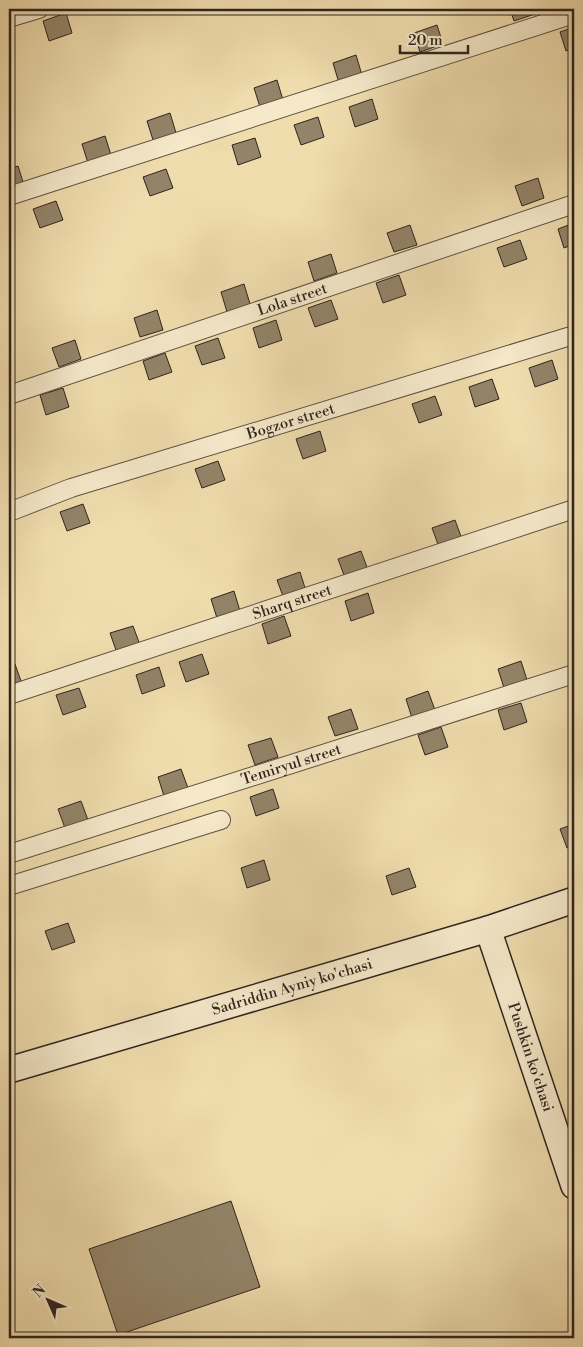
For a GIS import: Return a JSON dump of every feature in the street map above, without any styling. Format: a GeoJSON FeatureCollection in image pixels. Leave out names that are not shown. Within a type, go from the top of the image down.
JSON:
{"type":"FeatureCollection","features":[{"type":"Feature","properties":{"kind":"street"},"geometry":{"type":"LineString","coordinates":[[9,18],[39,9]]}},
{"type":"Feature","properties":{"kind":"street"},"geometry":{"type":"LineString","coordinates":[[9,196],[574,14]]}},
{"type":"Feature","properties":{"kind":"street","name":"Lola street"},"geometry":{"type":"LineString","coordinates":[[9,395],[574,204]]}},
{"type":"Feature","properties":{"kind":"street","name":"Bogzor street"},"geometry":{"type":"LineString","coordinates":[[9,512],[71,488],[574,335]]}},
{"type":"Feature","properties":{"kind":"street","name":"Sharq street"},"geometry":{"type":"LineString","coordinates":[[9,695],[574,509]]}},
{"type":"Feature","properties":{"kind":"street","name":"Temiryul street"},"geometry":{"type":"LineString","coordinates":[[9,854],[574,674]]}},
{"type":"Feature","properties":{"kind":"street"},"geometry":{"type":"LineString","coordinates":[[9,886],[221,820]]}},
{"type":"Feature","properties":{"kind":"street","name":"Sadriddin Ayniy ko'chasi"},"geometry":{"type":"LineString","coordinates":[[9,1070],[488,929],[574,900]]}},
{"type":"Feature","properties":{"kind":"street","name":"Pushkin ko'chasi"},"geometry":{"type":"LineString","coordinates":[[488,929],[574,1186]]}},
{"type":"Feature","properties":{"kind":"building"},"geometry":{"type":"Polygon","coordinates":[[[510,9],[536,9],[538,13],[514,21],[510,9]]]}},
{"type":"Feature","properties":{"kind":"building"},"geometry":{"type":"Polygon","coordinates":[[[66,13],[72,33],[49,41],[43,21],[66,13]]]}},
{"type":"Feature","properties":{"kind":"building"},"geometry":{"type":"Polygon","coordinates":[[[437,25],[443,44],[420,52],[414,33],[437,25]]]}},
{"type":"Feature","properties":{"kind":"building"},"geometry":{"type":"Polygon","coordinates":[[[574,27],[574,48],[566,51],[560,32],[574,27]]]}},
{"type":"Feature","properties":{"kind":"building"},"geometry":{"type":"Polygon","coordinates":[[[356,55],[362,75],[339,83],[333,63],[356,55]]]}},
{"type":"Feature","properties":{"kind":"building"},"geometry":{"type":"Polygon","coordinates":[[[277,80],[283,100],[260,107],[254,88],[277,80]]]}},
{"type":"Feature","properties":{"kind":"building"},"geometry":{"type":"Polygon","coordinates":[[[372,99],[378,119],[355,127],[349,107],[372,99]]]}},
{"type":"Feature","properties":{"kind":"building"},"geometry":{"type":"Polygon","coordinates":[[[170,113],[176,133],[153,140],[147,121],[170,113]]]}},
{"type":"Feature","properties":{"kind":"building"},"geometry":{"type":"Polygon","coordinates":[[[318,117],[324,137],[301,145],[294,125],[318,117]]]}},
{"type":"Feature","properties":{"kind":"building"},"geometry":{"type":"Polygon","coordinates":[[[105,136],[111,155],[88,163],[82,144],[105,136]]]}},
{"type":"Feature","properties":{"kind":"building"},"geometry":{"type":"Polygon","coordinates":[[[255,138],[261,157],[238,165],[232,145],[255,138]]]}},
{"type":"Feature","properties":{"kind":"building"},"geometry":{"type":"Polygon","coordinates":[[[18,166],[24,185],[9,191],[9,169],[18,166]]]}},
{"type":"Feature","properties":{"kind":"building"},"geometry":{"type":"Polygon","coordinates":[[[166,169],[173,188],[150,196],[143,177],[166,169]]]}},
{"type":"Feature","properties":{"kind":"building"},"geometry":{"type":"Polygon","coordinates":[[[538,178],[544,198],[522,206],[515,186],[538,178]]]}},
{"type":"Feature","properties":{"kind":"building"},"geometry":{"type":"Polygon","coordinates":[[[56,201],[63,220],[40,228],[33,209],[56,201]]]}},
{"type":"Feature","properties":{"kind":"building"},"geometry":{"type":"Polygon","coordinates":[[[574,223],[574,244],[564,248],[558,229],[574,223]]]}},
{"type":"Feature","properties":{"kind":"building"},"geometry":{"type":"Polygon","coordinates":[[[410,225],[417,245],[394,252],[387,233],[410,225]]]}},
{"type":"Feature","properties":{"kind":"building"},"geometry":{"type":"Polygon","coordinates":[[[520,240],[527,259],[504,267],[497,248],[520,240]]]}},
{"type":"Feature","properties":{"kind":"building"},"geometry":{"type":"Polygon","coordinates":[[[331,254],[337,273],[314,281],[308,262],[331,254]]]}},
{"type":"Feature","properties":{"kind":"building"},"geometry":{"type":"Polygon","coordinates":[[[399,275],[406,295],[383,303],[376,283],[399,275]]]}},
{"type":"Feature","properties":{"kind":"building"},"geometry":{"type":"Polygon","coordinates":[[[244,284],[250,304],[227,312],[221,292],[244,284]]]}},
{"type":"Feature","properties":{"kind":"building"},"geometry":{"type":"Polygon","coordinates":[[[331,300],[338,319],[315,327],[308,308],[331,300]]]}},
{"type":"Feature","properties":{"kind":"building"},"geometry":{"type":"Polygon","coordinates":[[[157,310],[163,330],[140,337],[134,318],[157,310]]]}},
{"type":"Feature","properties":{"kind":"building"},"geometry":{"type":"Polygon","coordinates":[[[276,320],[282,340],[259,348],[253,328],[276,320]]]}},
{"type":"Feature","properties":{"kind":"building"},"geometry":{"type":"Polygon","coordinates":[[[218,338],[225,358],[202,365],[195,346],[218,338]]]}},
{"type":"Feature","properties":{"kind":"building"},"geometry":{"type":"Polygon","coordinates":[[[75,340],[81,359],[59,367],[52,348],[75,340]]]}},
{"type":"Feature","properties":{"kind":"building"},"geometry":{"type":"Polygon","coordinates":[[[165,353],[172,372],[149,380],[143,361],[165,353]]]}},
{"type":"Feature","properties":{"kind":"building"},"geometry":{"type":"Polygon","coordinates":[[[552,360],[558,379],[535,387],[529,368],[552,360]]]}},
{"type":"Feature","properties":{"kind":"building"},"geometry":{"type":"Polygon","coordinates":[[[492,379],[499,399],[475,407],[469,387],[492,379]]]}},
{"type":"Feature","properties":{"kind":"building"},"geometry":{"type":"Polygon","coordinates":[[[63,388],[69,407],[46,415],[40,395],[63,388]]]}},
{"type":"Feature","properties":{"kind":"building"},"geometry":{"type":"Polygon","coordinates":[[[435,396],[442,415],[419,423],[412,404],[435,396]]]}},
{"type":"Feature","properties":{"kind":"building"},"geometry":{"type":"Polygon","coordinates":[[[320,431],[326,451],[303,459],[296,439],[320,431]]]}},
{"type":"Feature","properties":{"kind":"building"},"geometry":{"type":"Polygon","coordinates":[[[218,461],[225,480],[202,488],[195,469],[218,461]]]}},
{"type":"Feature","properties":{"kind":"building"},"geometry":{"type":"Polygon","coordinates":[[[83,504],[90,523],[67,531],[60,512],[83,504]]]}},
{"type":"Feature","properties":{"kind":"building"},"geometry":{"type":"Polygon","coordinates":[[[455,520],[462,539],[439,547],[432,528],[455,520]]]}},
{"type":"Feature","properties":{"kind":"building"},"geometry":{"type":"Polygon","coordinates":[[[361,551],[368,570],[345,578],[338,559],[361,551]]]}},
{"type":"Feature","properties":{"kind":"building"},"geometry":{"type":"Polygon","coordinates":[[[300,572],[306,591],[284,599],[277,580],[300,572]]]}},
{"type":"Feature","properties":{"kind":"building"},"geometry":{"type":"Polygon","coordinates":[[[234,591],[240,611],[217,618],[211,599],[234,591]]]}},
{"type":"Feature","properties":{"kind":"building"},"geometry":{"type":"Polygon","coordinates":[[[368,593],[374,613],[351,621],[345,601],[368,593]]]}},
{"type":"Feature","properties":{"kind":"building"},"geometry":{"type":"Polygon","coordinates":[[[284,616],[291,636],[268,644],[262,624],[284,616]]]}},
{"type":"Feature","properties":{"kind":"building"},"geometry":{"type":"Polygon","coordinates":[[[133,626],[140,645],[117,653],[110,633],[133,626]]]}},
{"type":"Feature","properties":{"kind":"building"},"geometry":{"type":"Polygon","coordinates":[[[202,654],[209,674],[186,682],[179,662],[202,654]]]}},
{"type":"Feature","properties":{"kind":"building"},"geometry":{"type":"Polygon","coordinates":[[[521,661],[527,680],[504,688],[498,669],[521,661]]]}},
{"type":"Feature","properties":{"kind":"building"},"geometry":{"type":"Polygon","coordinates":[[[15,664],[22,684],[9,688],[9,666],[15,664]]]}},
{"type":"Feature","properties":{"kind":"building"},"geometry":{"type":"Polygon","coordinates":[[[159,667],[165,686],[142,694],[136,675],[159,667]]]}},
{"type":"Feature","properties":{"kind":"building"},"geometry":{"type":"Polygon","coordinates":[[[79,688],[86,707],[63,715],[56,695],[79,688]]]}},
{"type":"Feature","properties":{"kind":"building"},"geometry":{"type":"Polygon","coordinates":[[[428,691],[435,710],[412,718],[406,699],[428,691]]]}},
{"type":"Feature","properties":{"kind":"building"},"geometry":{"type":"Polygon","coordinates":[[[521,703],[527,722],[504,730],[498,710],[521,703]]]}},
{"type":"Feature","properties":{"kind":"building"},"geometry":{"type":"Polygon","coordinates":[[[351,709],[358,729],[335,736],[328,717],[351,709]]]}},
{"type":"Feature","properties":{"kind":"building"},"geometry":{"type":"Polygon","coordinates":[[[441,727],[448,747],[425,755],[418,735],[441,727]]]}},
{"type":"Feature","properties":{"kind":"building"},"geometry":{"type":"Polygon","coordinates":[[[271,738],[278,757],[255,765],[248,745],[271,738]]]}},
{"type":"Feature","properties":{"kind":"building"},"geometry":{"type":"Polygon","coordinates":[[[181,769],[188,788],[164,796],[158,777],[181,769]]]}},
{"type":"Feature","properties":{"kind":"building"},"geometry":{"type":"Polygon","coordinates":[[[273,789],[279,808],[256,816],[250,797],[273,789]]]}},
{"type":"Feature","properties":{"kind":"building"},"geometry":{"type":"Polygon","coordinates":[[[81,801],[88,820],[65,828],[58,809],[81,801]]]}},
{"type":"Feature","properties":{"kind":"building"},"geometry":{"type":"Polygon","coordinates":[[[574,824],[574,845],[567,848],[560,829],[574,824]]]}},
{"type":"Feature","properties":{"kind":"building"},"geometry":{"type":"Polygon","coordinates":[[[264,860],[270,880],[247,888],[241,868],[264,860]]]}},
{"type":"Feature","properties":{"kind":"building"},"geometry":{"type":"Polygon","coordinates":[[[409,868],[416,887],[392,895],[386,876],[409,868]]]}},
{"type":"Feature","properties":{"kind":"building"},"geometry":{"type":"Polygon","coordinates":[[[68,923],[75,942],[52,950],[45,931],[68,923]]]}},
{"type":"Feature","properties":{"kind":"building"},"geometry":{"type":"Polygon","coordinates":[[[231,1201],[260,1287],[118,1335],[89,1249],[231,1201]]]}}]}
